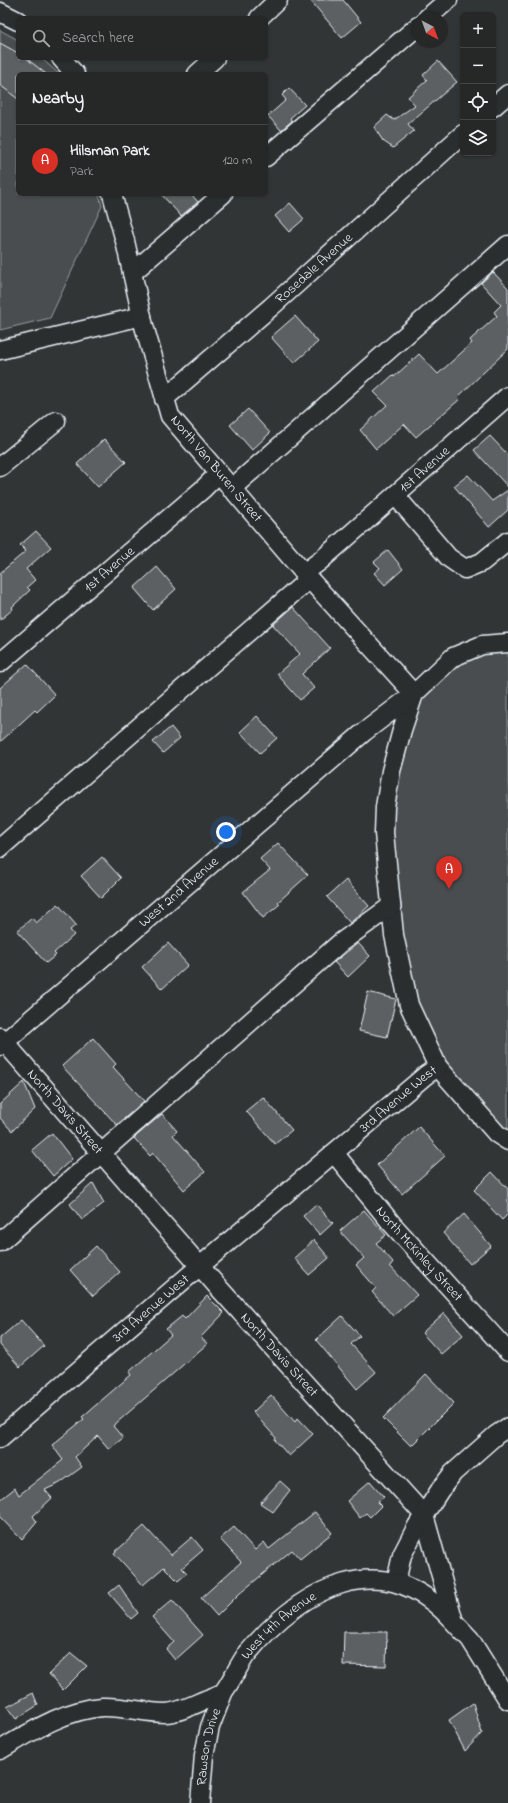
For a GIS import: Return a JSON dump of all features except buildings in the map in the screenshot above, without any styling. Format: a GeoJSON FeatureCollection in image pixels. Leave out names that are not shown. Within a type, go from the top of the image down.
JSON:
{"type":"FeatureCollection","features":[{"type":"Feature","properties":{"kind":"street"},"geometry":{"type":"LineString","coordinates":[[261,16],[278,0]]}},
{"type":"Feature","properties":{"kind":"street"},"geometry":{"type":"LineString","coordinates":[[434,12],[448,0]]}},
{"type":"Feature","properties":{"kind":"street"},"geometry":{"type":"LineString","coordinates":[[0,12],[16,20]]}},
{"type":"Feature","properties":{"kind":"street"},"geometry":{"type":"LineString","coordinates":[[268,155],[412,31]]}},
{"type":"Feature","properties":{"kind":"street"},"geometry":{"type":"LineString","coordinates":[[63,60],[73,72]]}},
{"type":"Feature","properties":{"kind":"street"},"geometry":{"type":"LineString","coordinates":[[199,72],[213,60]]}},
{"type":"Feature","properties":{"kind":"street"},"geometry":{"type":"LineString","coordinates":[[496,104],[508,94]]}},
{"type":"Feature","properties":{"kind":"street","name":"Rosedale Avenue"},"geometry":{"type":"LineString","coordinates":[[164,399],[271,307],[460,137]]}},
{"type":"Feature","properties":{"kind":"street","name":"North Van Buren Street"},"geometry":{"type":"LineString","coordinates":[[113,196],[142,316],[170,416],[176,425],[306,576],[414,694]]}},
{"type":"Feature","properties":{"kind":"street"},"geometry":{"type":"LineString","coordinates":[[132,273],[221,196]]}},
{"type":"Feature","properties":{"kind":"street"},"geometry":{"type":"LineString","coordinates":[[231,489],[508,245]]}},
{"type":"Feature","properties":{"kind":"street"},"geometry":{"type":"LineString","coordinates":[[0,350],[142,316]]}},
{"type":"Feature","properties":{"kind":"street","name":"1st Avenue"},"geometry":{"type":"LineString","coordinates":[[0,848],[306,576],[320,561],[508,396]]}},
{"type":"Feature","properties":{"kind":"street"},"geometry":{"type":"LineString","coordinates":[[0,467],[56,420]]}},
{"type":"Feature","properties":{"kind":"street","name":"1st Avenue"},"geometry":{"type":"LineString","coordinates":[[0,663],[203,489],[218,474]]}},
{"type":"Feature","properties":{"kind":"street"},"geometry":{"type":"LineString","coordinates":[[395,495],[449,558],[464,569],[482,562],[508,541]]}},
{"type":"Feature","properties":{"kind":"street","name":"3rd Avenue West"},"geometry":{"type":"LineString","coordinates":[[0,1438],[200,1266],[438,1067],[409,1005],[401,971],[391,906],[384,833],[385,807],[391,771],[414,694],[453,657],[482,645],[508,643]]}},
{"type":"Feature","properties":{"kind":"street","name":"West 2nd Avenue"},"geometry":{"type":"LineString","coordinates":[[2,1042],[364,732],[414,694]]}},
{"type":"Feature","properties":{"kind":"street"},"geometry":{"type":"LineString","coordinates":[[0,1242],[340,943],[391,906]]}},
{"type":"Feature","properties":{"kind":"street","name":"North Davis Street"},"geometry":{"type":"LineString","coordinates":[[2,1042],[102,1153],[200,1266],[424,1515],[454,1622],[470,1639],[508,1700]]}},
{"type":"Feature","properties":{"kind":"street"},"geometry":{"type":"LineString","coordinates":[[438,1067],[497,1134],[508,1141]]}},
{"type":"Feature","properties":{"kind":"street","name":"North McKinley Street"},"geometry":{"type":"LineString","coordinates":[[334,1153],[392,1224],[508,1352]]}},
{"type":"Feature","properties":{"kind":"street"},"geometry":{"type":"LineString","coordinates":[[396,1582],[402,1555],[424,1515],[453,1473],[507,1427]]}},
{"type":"Feature","properties":{"kind":"street","name":"West 4th Avenue"},"geometry":{"type":"LineString","coordinates":[[223,1693],[236,1669],[246,1655],[286,1616],[309,1599],[328,1588],[365,1579],[396,1582],[427,1596],[441,1607],[454,1622]]}},
{"type":"Feature","properties":{"kind":"street"},"geometry":{"type":"LineString","coordinates":[[0,1750],[38,1728],[61,1717],[82,1711],[112,1707],[166,1713],[184,1708],[223,1693]]}},
{"type":"Feature","properties":{"kind":"street","name":"Rawson Drive"},"geometry":{"type":"LineString","coordinates":[[200,1803],[204,1755],[210,1727],[223,1693]]}},
{"type":"Feature","properties":{"kind":"shaded area"},"geometry":{"type":"Polygon","coordinates":[[[0,30],[16,39],[16,60],[43,60],[57,72],[16,72],[16,196],[100,196],[102,206],[50,318],[0,330],[0,30]]]}},
{"type":"Feature","properties":{"kind":"shaded area"},"geometry":{"type":"Polygon","coordinates":[[[508,645],[508,1139],[439,1066],[410,1004],[385,836],[415,697],[453,659],[508,645]]]}},
{"type":"Feature","properties":{"kind":"place","name":"Hilsman Park"},"geometry":{"type":"Point","coordinates":[449,889]}}]}
